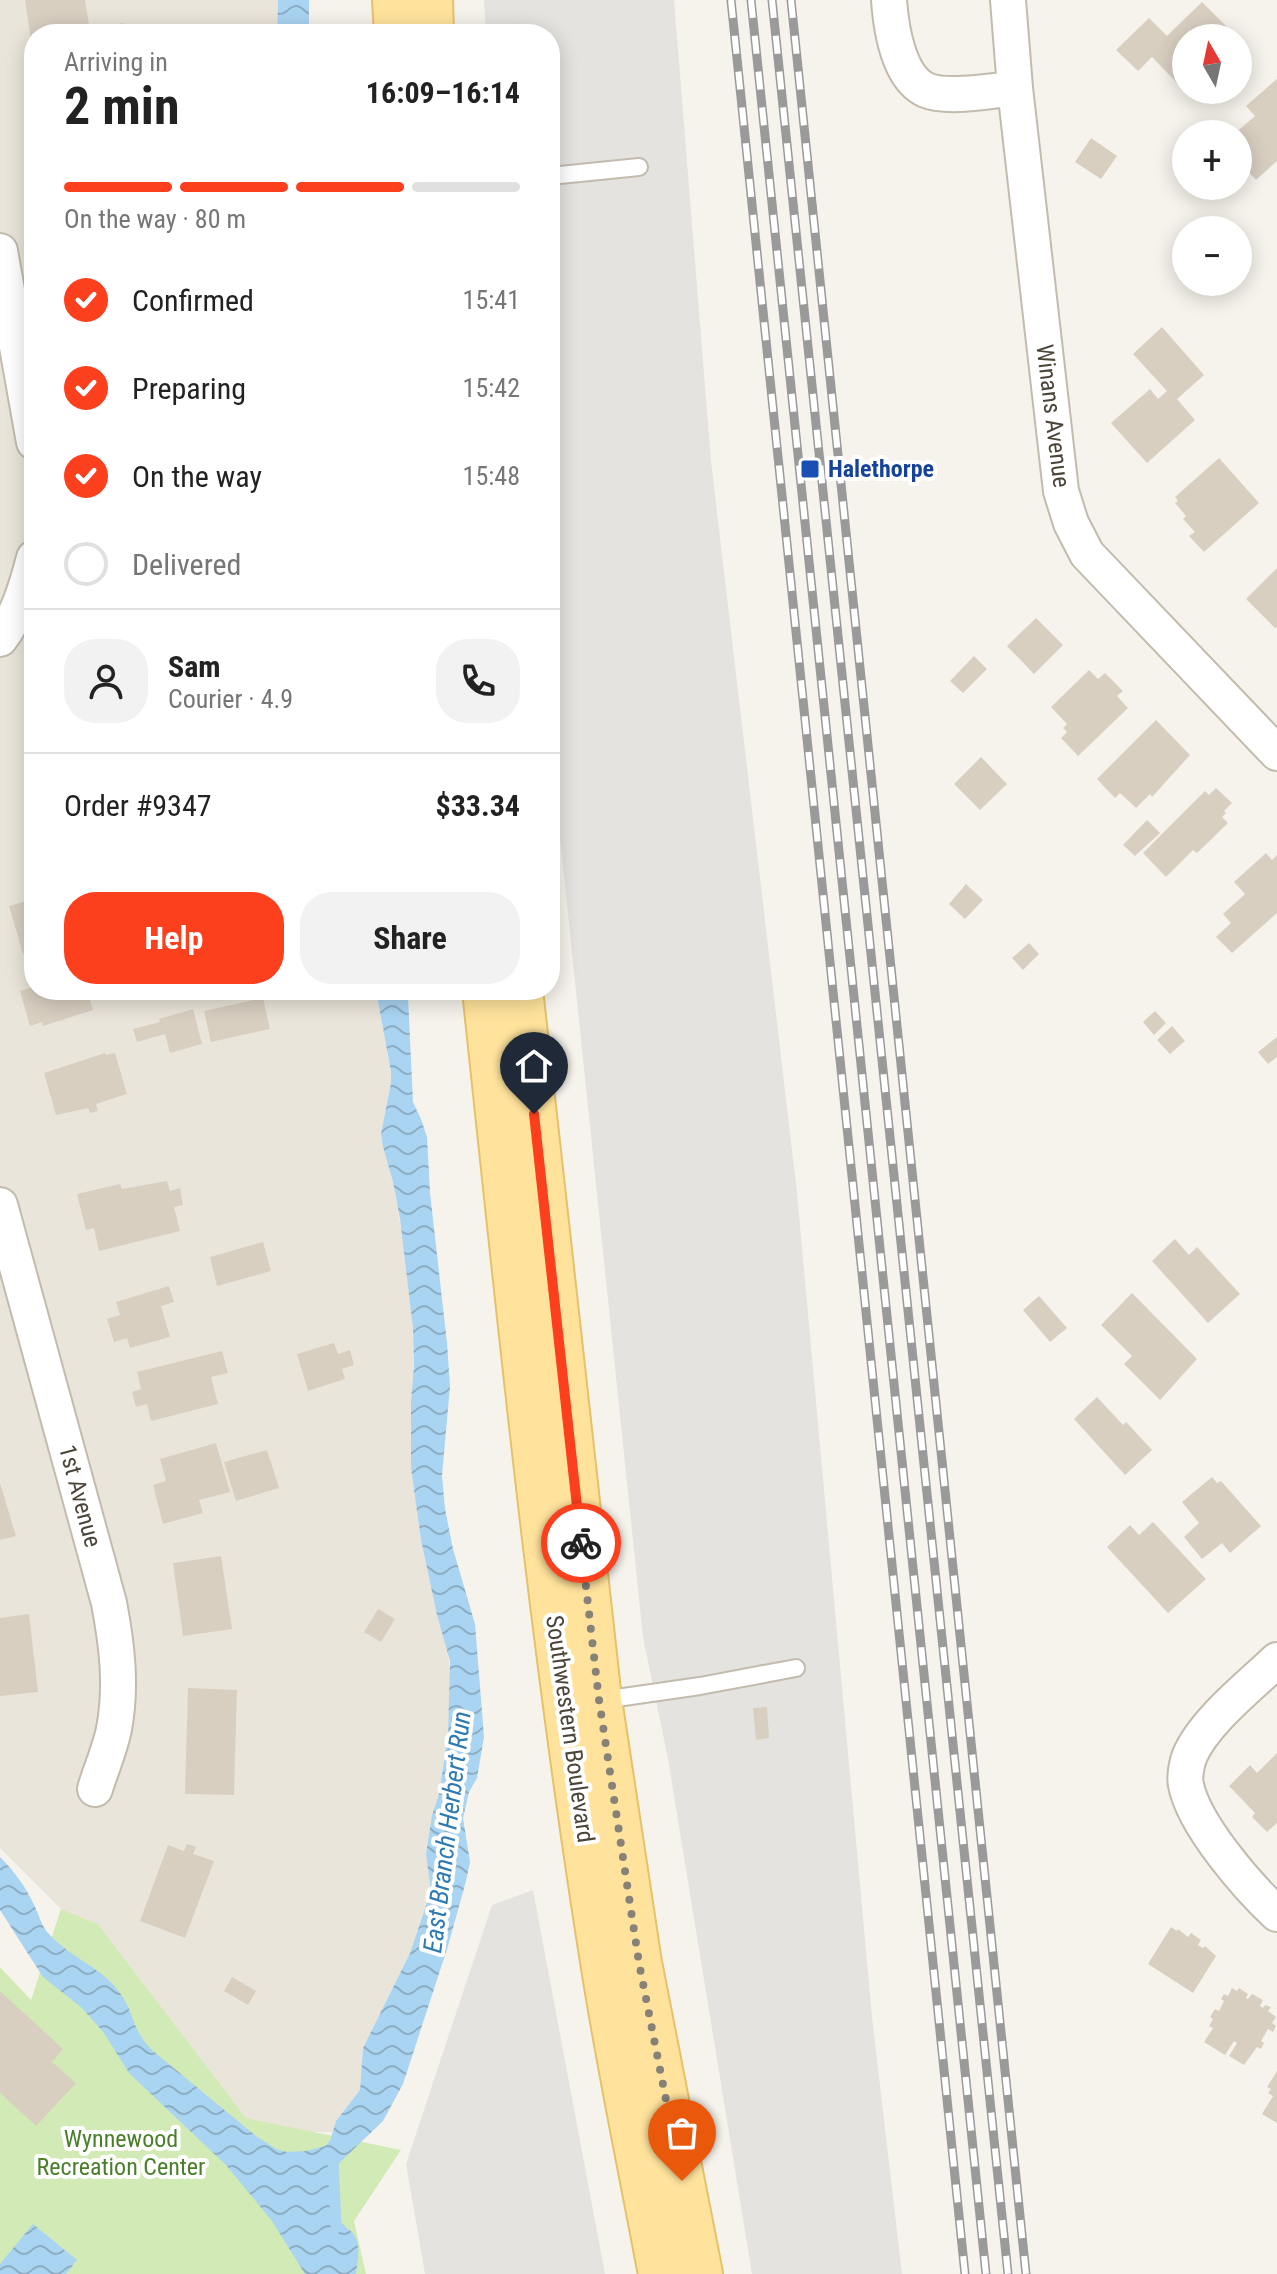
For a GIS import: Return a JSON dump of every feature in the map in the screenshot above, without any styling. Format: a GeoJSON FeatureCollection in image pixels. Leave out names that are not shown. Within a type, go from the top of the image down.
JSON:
{"type":"FeatureCollection","features":[{"type":"Feature","properties":{"kind":"main road"},"geometry":{"type":"LineString","coordinates":[[395,0],[396,24]]}},
{"type":"Feature","properties":{"kind":"main road"},"geometry":{"type":"LineString","coordinates":[[430,0],[431,24]]}},
{"type":"Feature","properties":{"kind":"main road","name":"Southwestern Boulevard"},"geometry":{"type":"LineString","coordinates":[[486,1000],[539,1492],[639,1963],[700,2274]]}},
{"type":"Feature","properties":{"kind":"main road","name":"Southwestern Boulevard"},"geometry":{"type":"LineString","coordinates":[[521,1000],[604,1969],[661,2274]]}},
{"type":"Feature","properties":{"kind":"street"},"geometry":{"type":"LineString","coordinates":[[889,0],[896,49],[910,76],[927,90],[959,95],[1015,88]]}},
{"type":"Feature","properties":{"kind":"street","name":"Winans Avenue"},"geometry":{"type":"LineString","coordinates":[[1008,0],[1015,88],[1061,491],[1071,523],[1087,554],[1277,753]]}},
{"type":"Feature","properties":{"kind":"street"},"geometry":{"type":"LineString","coordinates":[[0,251],[24,386]]}},
{"type":"Feature","properties":{"kind":"street"},"geometry":{"type":"LineString","coordinates":[[0,639],[24,589]]}},
{"type":"Feature","properties":{"kind":"street","name":"1st Avenue"},"geometry":{"type":"LineString","coordinates":[[0,1205],[109,1603],[118,1650],[119,1687],[114,1730],[95,1789]]}},
{"type":"Feature","properties":{"kind":"street"},"geometry":{"type":"LineString","coordinates":[[1277,1660],[1208,1727],[1189,1756],[1185,1782],[1198,1816],[1221,1850],[1277,1914]]}},
{"type":"Feature","properties":{"kind":"lane"},"geometry":{"type":"LineString","coordinates":[[560,175],[639,167]]}},
{"type":"Feature","properties":{"kind":"lane"},"geometry":{"type":"LineString","coordinates":[[582,1703],[796,1668]]}},
{"type":"Feature","properties":{"kind":"shaded area"},"geometry":{"type":"Polygon","coordinates":[[[0,0],[278,0],[277,24],[24,24],[24,1000],[378,1000],[391,1072],[381,1134],[393,1182],[408,1270],[413,1328],[411,1468],[421,1540],[448,1650],[448,1735],[426,1853],[429,1897],[410,1953],[363,2048],[360,2090],[336,2121],[334,2132],[310,2132],[246,2118],[98,1924],[61,1909],[0,1848],[0,0]]]}},
{"type":"Feature","properties":{"kind":"shaded area"},"geometry":{"type":"Polygon","coordinates":[[[484,0],[674,0],[711,461],[797,1193],[872,2017],[902,2274],[752,2274],[668,1759],[643,1637],[560,837],[560,24],[485,24],[484,0]]]}},
{"type":"Feature","properties":{"kind":"shaded area"},"geometry":{"type":"Polygon","coordinates":[[[533,1890],[605,2274],[425,2274],[406,2164],[492,1905],[533,1890]]]}},
{"type":"Feature","properties":{"kind":"green space","name":"Wynnewood Recreation Center"},"geometry":{"type":"Polygon","coordinates":[[[61,1909],[98,1924],[246,2118],[401,2150],[354,2221],[366,2274],[0,2274],[0,1967],[31,2000],[61,1909]]]}},
{"type":"Feature","properties":{"kind":"water"},"geometry":{"type":"Polygon","coordinates":[[[278,0],[309,0],[309,24],[277,24],[278,0]]]}},
{"type":"Feature","properties":{"kind":"water"},"geometry":{"type":"Polygon","coordinates":[[[378,1000],[408,1000],[413,1102],[427,1137],[430,1193],[447,1343],[450,1386],[442,1476],[445,1509],[475,1624],[484,1737],[477,1778],[469,1792],[463,1818],[470,1862],[466,1881],[403,2084],[383,2121],[333,2169],[332,2205],[337,2218],[357,2240],[356,2274],[305,2274],[272,2221],[226,2165],[129,2073],[104,2033],[82,2008],[43,1977],[0,1910],[0,1857],[24,1886],[46,1931],[113,1984],[141,2036],[153,2051],[276,2149],[306,2151],[325,2146],[330,2141],[336,2121],[360,2090],[363,2048],[410,1953],[429,1897],[426,1854],[448,1735],[450,1661],[421,1540],[411,1468],[413,1328],[400,1219],[381,1134],[391,1072],[378,1000]]]}},
{"type":"Feature","properties":{"kind":"water"},"geometry":{"type":"Polygon","coordinates":[[[33,2224],[77,2260],[66,2274],[0,2274],[0,2264],[33,2224]]]}},
{"type":"Feature","properties":{"kind":"building"},"geometry":{"type":"Polygon","coordinates":[[[25,0],[85,0],[89,24],[29,24],[25,0]]]}},
{"type":"Feature","properties":{"kind":"building"},"geometry":{"type":"Polygon","coordinates":[[[1202,2],[1224,24],[1179,24],[1202,2]]]}},
{"type":"Feature","properties":{"kind":"building"},"geometry":{"type":"Polygon","coordinates":[[[1149,18],[1167,36],[1172,31],[1172,78],[1152,57],[1138,71],[1116,50],[1149,18]]]}},
{"type":"Feature","properties":{"kind":"building"},"geometry":{"type":"Polygon","coordinates":[[[1277,79],[1277,161],[1256,180],[1252,176],[1250,120],[1255,116],[1246,106],[1252,104],[1277,79]]]}},
{"type":"Feature","properties":{"kind":"building"},"geometry":{"type":"Polygon","coordinates":[[[1091,138],[1117,156],[1101,179],[1075,162],[1091,138]]]}},
{"type":"Feature","properties":{"kind":"building"},"geometry":{"type":"Polygon","coordinates":[[[1162,327],[1204,375],[1177,399],[1195,420],[1147,463],[1111,423],[1150,389],[1158,399],[1167,391],[1133,354],[1162,327]]]}},
{"type":"Feature","properties":{"kind":"building"},"geometry":{"type":"Polygon","coordinates":[[[1219,458],[1259,503],[1204,552],[1189,536],[1195,532],[1183,519],[1186,516],[1175,503],[1178,501],[1175,497],[1219,458]]]}},
{"type":"Feature","properties":{"kind":"building"},"geometry":{"type":"Polygon","coordinates":[[[1277,568],[1277,627],[1275,628],[1246,599],[1277,568]]]}},
{"type":"Feature","properties":{"kind":"building"},"geometry":{"type":"Polygon","coordinates":[[[1036,618],[1063,645],[1034,674],[1007,646],[1036,618]]]}},
{"type":"Feature","properties":{"kind":"building"},"geometry":{"type":"Polygon","coordinates":[[[974,656],[987,669],[963,693],[950,681],[974,656]]]}},
{"type":"Feature","properties":{"kind":"building"},"geometry":{"type":"Polygon","coordinates":[[[1089,670],[1098,679],[1105,673],[1123,691],[1117,696],[1128,708],[1078,756],[1061,738],[1067,732],[1063,728],[1067,724],[1051,707],[1089,670]]]}},
{"type":"Feature","properties":{"kind":"building"},"geometry":{"type":"Polygon","coordinates":[[[1156,720],[1190,755],[1152,797],[1150,794],[1136,808],[1120,793],[1115,798],[1097,779],[1156,720]]]}},
{"type":"Feature","properties":{"kind":"building"},"geometry":{"type":"Polygon","coordinates":[[[981,757],[1007,784],[980,810],[954,784],[981,757]]]}},
{"type":"Feature","properties":{"kind":"building"},"geometry":{"type":"Polygon","coordinates":[[[1216,788],[1232,803],[1222,817],[1228,823],[1197,853],[1193,850],[1166,877],[1143,853],[1205,791],[1209,795],[1216,788]]]}},
{"type":"Feature","properties":{"kind":"building"},"geometry":{"type":"Polygon","coordinates":[[[1147,820],[1160,833],[1135,856],[1123,845],[1147,820]]]}},
{"type":"Feature","properties":{"kind":"building"},"geometry":{"type":"Polygon","coordinates":[[[1266,853],[1272,860],[1277,855],[1277,913],[1232,953],[1216,937],[1231,923],[1223,914],[1245,894],[1234,882],[1266,853]]]}},
{"type":"Feature","properties":{"kind":"building"},"geometry":{"type":"Polygon","coordinates":[[[966,884],[983,900],[965,919],[949,904],[966,884]]]}},
{"type":"Feature","properties":{"kind":"building"},"geometry":{"type":"Polygon","coordinates":[[[24,902],[23,954],[9,906],[24,902]]]}},
{"type":"Feature","properties":{"kind":"building"},"geometry":{"type":"Polygon","coordinates":[[[1029,943],[1039,954],[1023,970],[1012,958],[1029,943]]]}},
{"type":"Feature","properties":{"kind":"building"},"geometry":{"type":"Polygon","coordinates":[[[24,990],[24,1000],[90,1000],[93,1010],[43,1026],[42,1022],[30,1026],[20,991],[24,990]]]}},
{"type":"Feature","properties":{"kind":"building"},"geometry":{"type":"Polygon","coordinates":[[[263,1000],[270,1029],[211,1042],[204,1011],[263,1000]]]}},
{"type":"Feature","properties":{"kind":"building"},"geometry":{"type":"Polygon","coordinates":[[[193,1009],[202,1044],[170,1053],[165,1034],[137,1042],[133,1029],[193,1009]]]}},
{"type":"Feature","properties":{"kind":"building"},"geometry":{"type":"Polygon","coordinates":[[[1155,1011],[1166,1023],[1154,1035],[1143,1022],[1155,1011]]]}},
{"type":"Feature","properties":{"kind":"building"},"geometry":{"type":"Polygon","coordinates":[[[1172,1026],[1185,1041],[1170,1054],[1157,1040],[1172,1026]]]}},
{"type":"Feature","properties":{"kind":"building"},"geometry":{"type":"Polygon","coordinates":[[[1277,1037],[1277,1057],[1268,1064],[1258,1052],[1277,1037]]]}},
{"type":"Feature","properties":{"kind":"building"},"geometry":{"type":"Polygon","coordinates":[[[105,1053],[115,1053],[127,1094],[96,1104],[98,1111],[90,1113],[88,1108],[56,1115],[44,1073],[105,1053]]]}},
{"type":"Feature","properties":{"kind":"building"},"geometry":{"type":"Polygon","coordinates":[[[167,1181],[170,1191],[180,1188],[183,1205],[174,1207],[180,1231],[99,1251],[94,1228],[86,1230],[77,1194],[120,1184],[122,1189],[167,1181]]]}},
{"type":"Feature","properties":{"kind":"building"},"geometry":{"type":"Polygon","coordinates":[[[1175,1239],[1189,1255],[1197,1247],[1240,1294],[1208,1323],[1152,1261],[1175,1239]]]}},
{"type":"Feature","properties":{"kind":"building"},"geometry":{"type":"Polygon","coordinates":[[[263,1242],[271,1271],[217,1286],[210,1257],[263,1242]]]}},
{"type":"Feature","properties":{"kind":"building"},"geometry":{"type":"Polygon","coordinates":[[[169,1286],[174,1302],[161,1306],[170,1337],[130,1348],[127,1338],[114,1342],[107,1319],[120,1315],[116,1302],[169,1286]]]}},
{"type":"Feature","properties":{"kind":"building"},"geometry":{"type":"Polygon","coordinates":[[[1132,1293],[1197,1359],[1160,1400],[1124,1364],[1132,1356],[1101,1325],[1132,1293]]]}},
{"type":"Feature","properties":{"kind":"building"},"geometry":{"type":"Polygon","coordinates":[[[1039,1296],[1067,1328],[1050,1342],[1023,1310],[1039,1296]]]}},
{"type":"Feature","properties":{"kind":"building"},"geometry":{"type":"Polygon","coordinates":[[[334,1343],[338,1354],[350,1350],[354,1365],[342,1369],[345,1379],[308,1391],[297,1354],[334,1343]]]}},
{"type":"Feature","properties":{"kind":"building"},"geometry":{"type":"Polygon","coordinates":[[[222,1351],[228,1373],[211,1377],[218,1404],[151,1421],[147,1404],[136,1407],[132,1392],[141,1389],[137,1372],[222,1351]]]}},
{"type":"Feature","properties":{"kind":"building"},"geometry":{"type":"Polygon","coordinates":[[[1097,1397],[1152,1450],[1125,1475],[1074,1419],[1097,1397]]]}},
{"type":"Feature","properties":{"kind":"building"},"geometry":{"type":"Polygon","coordinates":[[[216,1443],[230,1492],[199,1500],[203,1513],[163,1524],[153,1485],[166,1481],[160,1459],[216,1443]]]}},
{"type":"Feature","properties":{"kind":"building"},"geometry":{"type":"Polygon","coordinates":[[[267,1450],[279,1488],[236,1501],[224,1462],[267,1450]]]}},
{"type":"Feature","properties":{"kind":"building"},"geometry":{"type":"Polygon","coordinates":[[[1212,1477],[1217,1483],[1221,1481],[1261,1526],[1230,1553],[1222,1543],[1202,1559],[1184,1537],[1199,1523],[1182,1502],[1212,1477]]]}},
{"type":"Feature","properties":{"kind":"building"},"geometry":{"type":"Polygon","coordinates":[[[0,1483],[16,1536],[0,1540],[0,1483]]]}},
{"type":"Feature","properties":{"kind":"building"},"geometry":{"type":"Polygon","coordinates":[[[1153,1522],[1206,1579],[1168,1613],[1107,1547],[1130,1525],[1139,1535],[1153,1522]]]}},
{"type":"Feature","properties":{"kind":"building"},"geometry":{"type":"Polygon","coordinates":[[[221,1556],[232,1629],[183,1636],[173,1563],[221,1556]]]}},
{"type":"Feature","properties":{"kind":"building"},"geometry":{"type":"Polygon","coordinates":[[[378,1609],[395,1619],[381,1642],[364,1632],[378,1609]]]}},
{"type":"Feature","properties":{"kind":"building"},"geometry":{"type":"Polygon","coordinates":[[[29,1614],[38,1692],[0,1696],[0,1618],[29,1614]]]}},
{"type":"Feature","properties":{"kind":"building"},"geometry":{"type":"Polygon","coordinates":[[[188,1688],[237,1690],[234,1795],[185,1794],[188,1688]]]}},
{"type":"Feature","properties":{"kind":"building"},"geometry":{"type":"Polygon","coordinates":[[[767,1707],[769,1738],[756,1740],[753,1708],[767,1707]]]}},
{"type":"Feature","properties":{"kind":"building"},"geometry":{"type":"Polygon","coordinates":[[[1277,1753],[1277,1823],[1267,1832],[1252,1817],[1255,1813],[1229,1786],[1250,1765],[1257,1773],[1277,1753]]]}},
{"type":"Feature","properties":{"kind":"building"},"geometry":{"type":"Polygon","coordinates":[[[187,1844],[196,1847],[193,1854],[214,1861],[185,1938],[140,1921],[168,1845],[184,1851],[187,1844]]]}},
{"type":"Feature","properties":{"kind":"building"},"geometry":{"type":"Polygon","coordinates":[[[1171,1927],[1188,1937],[1191,1933],[1201,1940],[1198,1945],[1205,1946],[1216,1956],[1193,1993],[1148,1964],[1171,1927]]]}},
{"type":"Feature","properties":{"kind":"building"},"geometry":{"type":"Polygon","coordinates":[[[232,1977],[256,1991],[248,2005],[224,1991],[232,1977]]]}},
{"type":"Feature","properties":{"kind":"building"},"geometry":{"type":"Polygon","coordinates":[[[1232,1988],[1237,1991],[1239,1988],[1248,1994],[1248,1999],[1252,1994],[1263,2000],[1260,2006],[1271,2007],[1268,2011],[1276,2017],[1272,2023],[1276,2026],[1273,2032],[1268,2029],[1261,2041],[1264,2043],[1261,2049],[1257,2047],[1244,2065],[1229,2056],[1237,2043],[1234,2041],[1225,2055],[1204,2042],[1213,2028],[1209,2026],[1213,2019],[1210,2017],[1215,2009],[1219,2011],[1224,2001],[1221,1999],[1224,1994],[1228,1996],[1232,1988]]]}},
{"type":"Feature","properties":{"kind":"building"},"geometry":{"type":"Polygon","coordinates":[[[0,1991],[63,2049],[52,2062],[76,2083],[36,2126],[0,2093],[0,1991]]]}},
{"type":"Feature","properties":{"kind":"building"},"geometry":{"type":"Polygon","coordinates":[[[1277,2071],[1277,2123],[1262,2114],[1273,2096],[1268,2093],[1271,2089],[1267,2087],[1277,2071]]]}},
{"type":"Feature","properties":{"kind":"waterway","name":"East Branch Herbert Run"},"geometry":{"type":"LineString","coordinates":[[333,2158],[336,2228]]}},
{"type":"Feature","properties":{"kind":"railway"},"geometry":{"type":"LineString","coordinates":[[731,0],[965,2274]]}},
{"type":"Feature","properties":{"kind":"railway"},"geometry":{"type":"LineString","coordinates":[[751,0],[986,2274]]}},
{"type":"Feature","properties":{"kind":"railway"},"geometry":{"type":"LineString","coordinates":[[772,0],[1008,2274]]}},
{"type":"Feature","properties":{"kind":"railway"},"geometry":{"type":"LineString","coordinates":[[791,0],[1026,2274]]}},
{"type":"Feature","properties":{"kind":"way so far"},"geometry":{"type":"LineString","coordinates":[[581,1543],[599,1700],[639,1963],[682,2181]]}},
{"type":"Feature","properties":{"kind":"place","name":"Halethorpe"},"geometry":{"type":"Point","coordinates":[810,469]}},
{"type":"Feature","properties":{"kind":"route"},"geometry":{"type":"LineString","coordinates":[[534,1114],[581,1543]]}}]}
